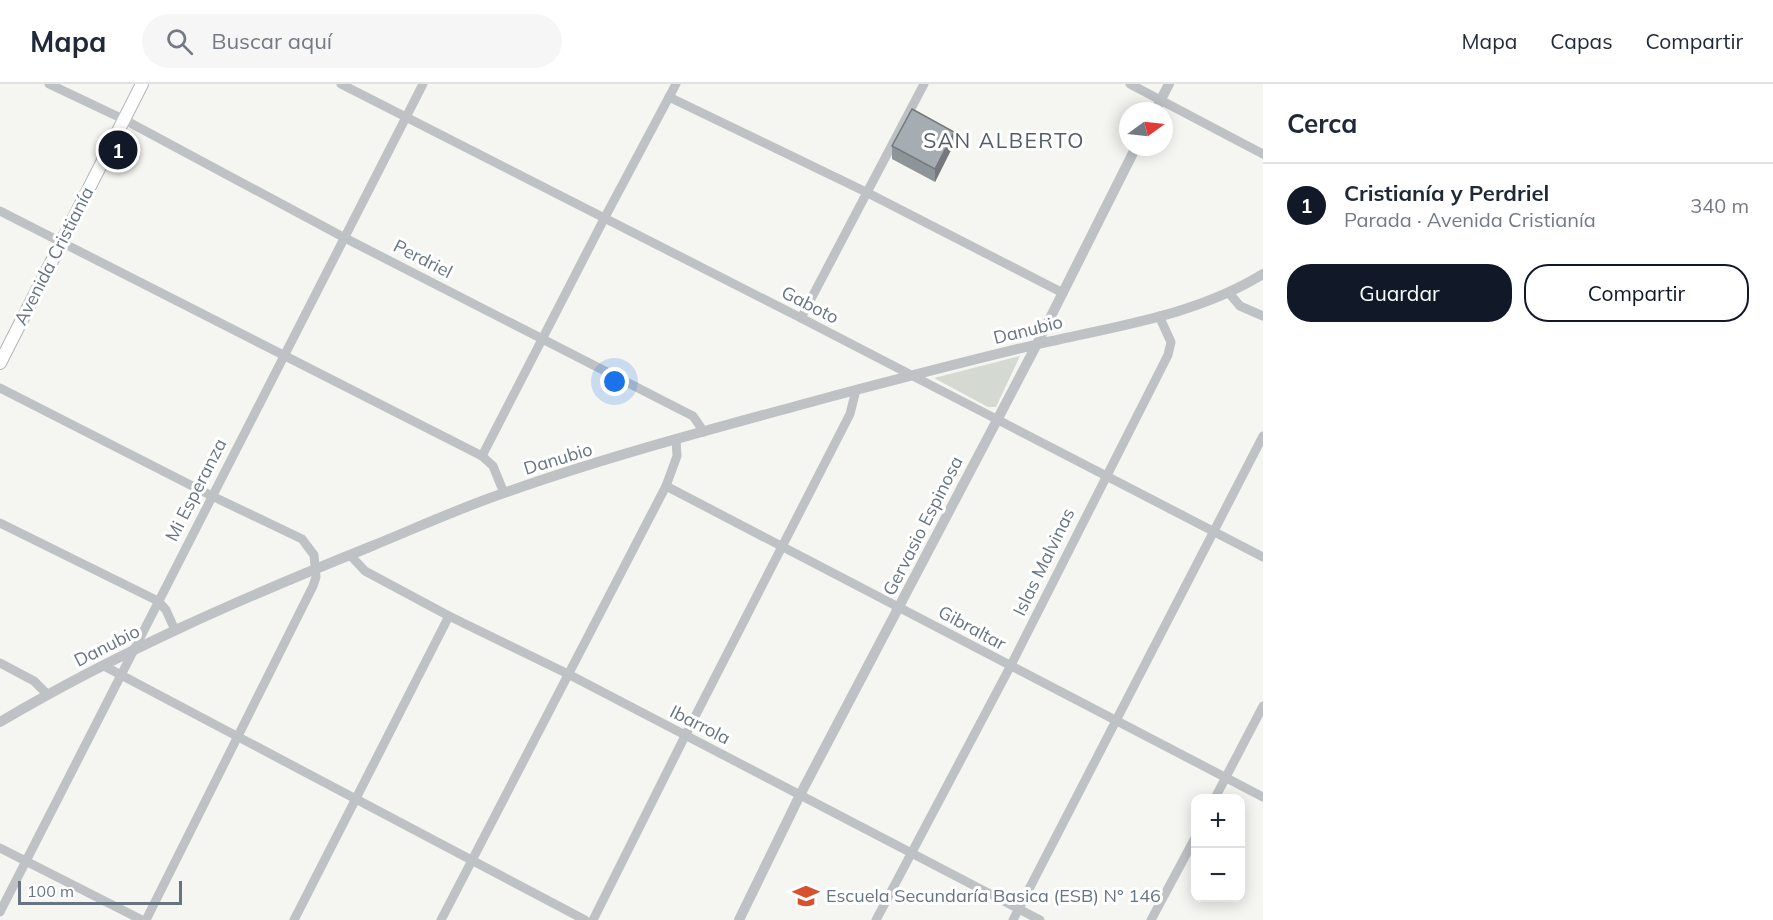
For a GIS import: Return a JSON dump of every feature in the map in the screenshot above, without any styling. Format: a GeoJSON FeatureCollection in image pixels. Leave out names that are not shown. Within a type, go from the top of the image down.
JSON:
{"type":"FeatureCollection","features":[{"type":"Feature","properties":{"kind":"main road","name":"Avenida Cristianía"},"geometry":{"type":"LineString","coordinates":[[0,363],[142,84]]}},
{"type":"Feature","properties":{"kind":"street","name":"Perdriel"},"geometry":{"type":"LineString","coordinates":[[50,84],[123,119],[345,238],[693,417],[704,432]]}},
{"type":"Feature","properties":{"kind":"street","name":"Gaboto"},"geometry":{"type":"LineString","coordinates":[[341,84],[1263,557]]}},
{"type":"Feature","properties":{"kind":"street","name":"Mi Esperanza"},"geometry":{"type":"LineString","coordinates":[[0,912],[423,84]]}},
{"type":"Feature","properties":{"kind":"street"},"geometry":{"type":"LineString","coordinates":[[482,456],[676,84]]}},
{"type":"Feature","properties":{"kind":"street"},"geometry":{"type":"LineString","coordinates":[[801,318],[924,84]]}},
{"type":"Feature","properties":{"kind":"street"},"geometry":{"type":"LineString","coordinates":[[1130,84],[1263,154]]}},
{"type":"Feature","properties":{"kind":"street"},"geometry":{"type":"LineString","coordinates":[[1159,102],[1169,84]]}},
{"type":"Feature","properties":{"kind":"street"},"geometry":{"type":"LineString","coordinates":[[669,97],[866,192],[1063,292]]}},
{"type":"Feature","properties":{"kind":"street","name":"Gervasio Espinosa"},"geometry":{"type":"LineString","coordinates":[[739,920],[800,795],[1037,344],[1131,156]]}},
{"type":"Feature","properties":{"kind":"street"},"geometry":{"type":"LineString","coordinates":[[0,211],[482,456],[493,466],[504,493]]}},
{"type":"Feature","properties":{"kind":"street"},"geometry":{"type":"LineString","coordinates":[[1159,316],[1186,310],[1229,293],[1263,274]]}},
{"type":"Feature","properties":{"kind":"street"},"geometry":{"type":"LineString","coordinates":[[1229,293],[1240,306],[1263,316]]}},
{"type":"Feature","properties":{"kind":"street","name":"Danubio"},"geometry":{"type":"LineString","coordinates":[[0,722],[47,694],[175,630],[316,568],[504,493],[676,439],[856,390],[1159,316]]}},
{"type":"Feature","properties":{"kind":"street","name":"Islas Malvinas"},"geometry":{"type":"LineString","coordinates":[[876,920],[1010,667],[1170,348],[1171,342],[1159,316]]}},
{"type":"Feature","properties":{"kind":"street"},"geometry":{"type":"LineString","coordinates":[[0,388],[302,539],[314,555],[316,568],[313,586],[144,920],[0,848]]}},
{"type":"Feature","properties":{"kind":"street"},"geometry":{"type":"LineString","coordinates":[[593,920],[850,414],[856,390]]}},
{"type":"Feature","properties":{"kind":"street"},"geometry":{"type":"LineString","coordinates":[[1013,920],[1263,436]]}},
{"type":"Feature","properties":{"kind":"street"},"geometry":{"type":"LineString","coordinates":[[441,920],[666,486],[677,456],[676,439]]}},
{"type":"Feature","properties":{"kind":"street","name":"Gibraltar"},"geometry":{"type":"LineString","coordinates":[[666,486],[1263,797]]}},
{"type":"Feature","properties":{"kind":"street"},"geometry":{"type":"LineString","coordinates":[[0,523],[158,601],[166,610],[175,630]]}},
{"type":"Feature","properties":{"kind":"street","name":"Ibarrola"},"geometry":{"type":"LineString","coordinates":[[350,555],[365,571],[449,616],[567,674],[1040,920]]}},
{"type":"Feature","properties":{"kind":"street"},"geometry":{"type":"LineString","coordinates":[[294,920],[449,616]]}},
{"type":"Feature","properties":{"kind":"street"},"geometry":{"type":"LineString","coordinates":[[0,663],[34,681],[47,694]]}},
{"type":"Feature","properties":{"kind":"street"},"geometry":{"type":"LineString","coordinates":[[104,666],[585,920]]}},
{"type":"Feature","properties":{"kind":"street"},"geometry":{"type":"LineString","coordinates":[[1217,794],[1263,705]]}},
{"type":"Feature","properties":{"kind":"street"},"geometry":{"type":"LineString","coordinates":[[1151,920],[1191,845]]}},
{"type":"Feature","properties":{"kind":"shaded area"},"geometry":{"type":"Polygon","coordinates":[[[1020,356],[996,407],[988,407],[934,378],[1020,356]]]}},
{"type":"Feature","properties":{"kind":"building"},"geometry":{"type":"Polygon","coordinates":[[[912,109],[954,132],[935,169],[892,146],[912,109]]]}},
{"type":"Feature","properties":{"kind":"place","name":"Cristianía y Perdriel"},"geometry":{"type":"Point","coordinates":[118,150]}},
{"type":"Feature","properties":{"kind":"place","name":"Escuela Secundaría Basica (ESB) N° 146"},"geometry":{"type":"Point","coordinates":[806,896]}},
{"type":"Feature","properties":{"kind":"district","name":"SAN ALBERTO"},"geometry":{"type":"Point","coordinates":[1004,141]}}]}
